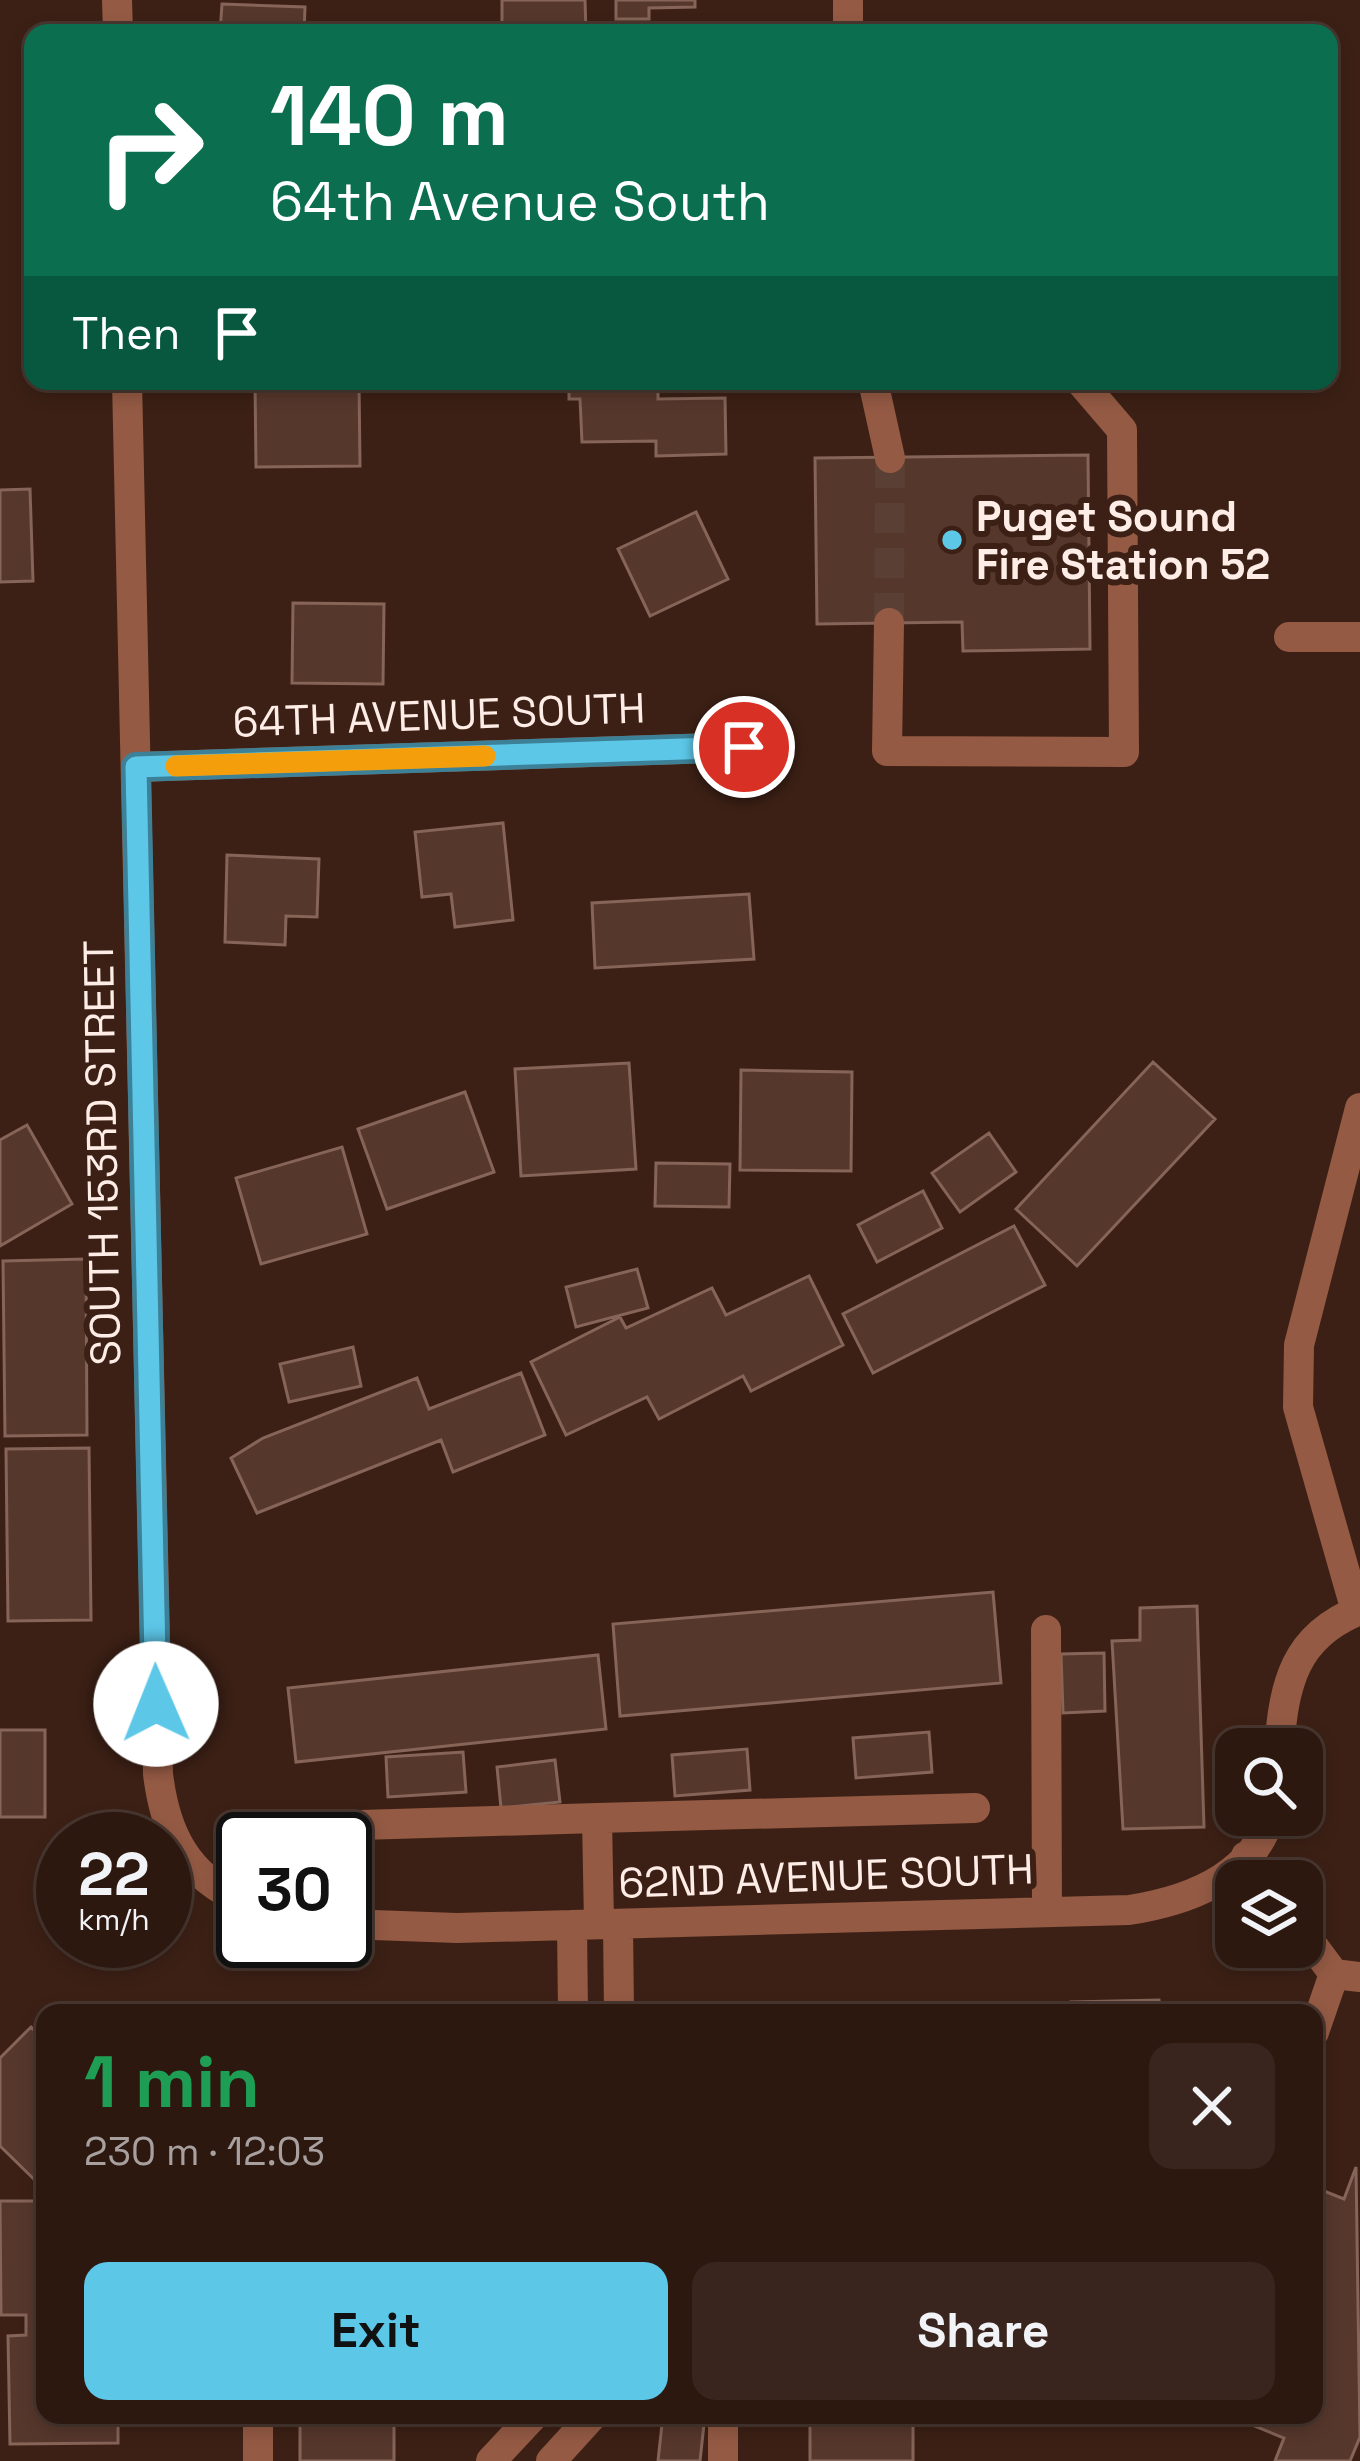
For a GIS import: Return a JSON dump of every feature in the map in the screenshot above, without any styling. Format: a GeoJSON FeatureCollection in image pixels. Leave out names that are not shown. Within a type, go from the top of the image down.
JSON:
{"type":"FeatureCollection","features":[{"type":"Feature","properties":{"kind":"street","name":"SOUTH 153RD STREET"},"geometry":{"type":"LineString","coordinates":[[127,390],[158,1774],[171,1839],[197,1873],[216,1885]]}},
{"type":"Feature","properties":{"kind":"street"},"geometry":{"type":"LineString","coordinates":[[875,390],[890,458]]}},
{"type":"Feature","properties":{"kind":"street"},"geometry":{"type":"LineString","coordinates":[[889,623],[887,752],[1124,752],[1122,430],[1088,390]]}},
{"type":"Feature","properties":{"kind":"street"},"geometry":{"type":"LineString","coordinates":[[1289,638],[1360,637]]}},
{"type":"Feature","properties":{"kind":"street","name":"64TH AVENUE SOUTH"},"geometry":{"type":"LineString","coordinates":[[136,767],[744,747]]}},
{"type":"Feature","properties":{"kind":"street"},"geometry":{"type":"LineString","coordinates":[[1281,1728],[1287,1678],[1300,1654],[1325,1627],[1358,1611],[1298,1407],[1299,1345],[1360,1108]]}},
{"type":"Feature","properties":{"kind":"street"},"geometry":{"type":"LineString","coordinates":[[1046,1630],[1047,1912]]}},
{"type":"Feature","properties":{"kind":"street"},"geometry":{"type":"LineString","coordinates":[[372,1824],[975,1808]]}},
{"type":"Feature","properties":{"kind":"street"},"geometry":{"type":"LineString","coordinates":[[575,2004],[596,1924],[597,1817]]}},
{"type":"Feature","properties":{"kind":"street","name":"62ND AVENUE SOUTH"},"geometry":{"type":"LineString","coordinates":[[372,1924],[596,1924],[1047,1912],[1166,1904],[1215,1882]]}},
{"type":"Feature","properties":{"kind":"street"},"geometry":{"type":"LineString","coordinates":[[596,1924],[617,2004]]}},
{"type":"Feature","properties":{"kind":"street"},"geometry":{"type":"LineString","coordinates":[[1323,1952],[1347,1975],[1323,2016]]}},
{"type":"Feature","properties":{"kind":"street"},"geometry":{"type":"LineString","coordinates":[[258,2424],[258,2461]]}},
{"type":"Feature","properties":{"kind":"street"},"geometry":{"type":"LineString","coordinates":[[491,2461],[526,2424]]}},
{"type":"Feature","properties":{"kind":"street"},"geometry":{"type":"LineString","coordinates":[[551,2461],[585,2424]]}},
{"type":"Feature","properties":{"kind":"street"},"geometry":{"type":"LineString","coordinates":[[723,2424],[723,2461]]}},
{"type":"Feature","properties":{"kind":"building"},"geometry":{"type":"Polygon","coordinates":[[[502,0],[585,0],[586,24],[502,24],[502,0]]]}},
{"type":"Feature","properties":{"kind":"building"},"geometry":{"type":"Polygon","coordinates":[[[616,0],[695,0],[695,7],[649,8],[649,19],[616,19],[616,0]]]}},
{"type":"Feature","properties":{"kind":"building"},"geometry":{"type":"Polygon","coordinates":[[[222,4],[305,7],[304,24],[221,24],[222,4]]]}},
{"type":"Feature","properties":{"kind":"building"},"geometry":{"type":"Polygon","coordinates":[[[255,390],[359,390],[360,466],[256,467],[255,390]]]}},
{"type":"Feature","properties":{"kind":"building"},"geometry":{"type":"Polygon","coordinates":[[[569,390],[658,390],[658,399],[725,398],[726,454],[656,456],[656,441],[582,442],[580,399],[569,399],[569,390]]]}},
{"type":"Feature","properties":{"kind":"building","name":"Puget Sound Fire Station 52"},"geometry":{"type":"Polygon","coordinates":[[[1088,455],[1090,649],[963,651],[962,622],[817,624],[815,458],[1088,455]]]}},
{"type":"Feature","properties":{"kind":"building"},"geometry":{"type":"Polygon","coordinates":[[[30,489],[33,581],[0,582],[0,490],[30,489]]]}},
{"type":"Feature","properties":{"kind":"building"},"geometry":{"type":"Polygon","coordinates":[[[696,512],[728,579],[650,616],[618,549],[696,512]]]}},
{"type":"Feature","properties":{"kind":"building"},"geometry":{"type":"Polygon","coordinates":[[[293,603],[384,604],[383,684],[292,683],[293,603]]]}},
{"type":"Feature","properties":{"kind":"building"},"geometry":{"type":"Polygon","coordinates":[[[503,823],[513,920],[455,927],[451,894],[422,897],[415,832],[503,823]]]}},
{"type":"Feature","properties":{"kind":"building"},"geometry":{"type":"Polygon","coordinates":[[[227,855],[319,859],[317,917],[286,916],[285,945],[225,942],[227,855]]]}},
{"type":"Feature","properties":{"kind":"building"},"geometry":{"type":"Polygon","coordinates":[[[749,894],[754,959],[595,968],[592,903],[749,894]]]}},
{"type":"Feature","properties":{"kind":"building"},"geometry":{"type":"Polygon","coordinates":[[[1153,1062],[1215,1119],[1077,1266],[1016,1209],[1153,1062]]]}},
{"type":"Feature","properties":{"kind":"building"},"geometry":{"type":"Polygon","coordinates":[[[629,1063],[636,1169],[521,1176],[515,1069],[629,1063]]]}},
{"type":"Feature","properties":{"kind":"building"},"geometry":{"type":"Polygon","coordinates":[[[741,1070],[852,1072],[851,1171],[740,1170],[741,1070]]]}},
{"type":"Feature","properties":{"kind":"building"},"geometry":{"type":"Polygon","coordinates":[[[465,1092],[494,1172],[387,1209],[358,1129],[465,1092]]]}},
{"type":"Feature","properties":{"kind":"building"},"geometry":{"type":"Polygon","coordinates":[[[27,1125],[72,1204],[0,1246],[0,1140],[27,1125]]]}},
{"type":"Feature","properties":{"kind":"building"},"geometry":{"type":"Polygon","coordinates":[[[989,1133],[1016,1172],[960,1212],[932,1173],[989,1133]]]}},
{"type":"Feature","properties":{"kind":"building"},"geometry":{"type":"Polygon","coordinates":[[[342,1147],[367,1234],[261,1264],[236,1178],[342,1147]]]}},
{"type":"Feature","properties":{"kind":"building"},"geometry":{"type":"Polygon","coordinates":[[[656,1163],[730,1164],[729,1207],[655,1206],[656,1163]]]}},
{"type":"Feature","properties":{"kind":"building"},"geometry":{"type":"Polygon","coordinates":[[[923,1191],[942,1228],[877,1262],[858,1225],[923,1191]]]}},
{"type":"Feature","properties":{"kind":"building"},"geometry":{"type":"Polygon","coordinates":[[[1014,1226],[1045,1285],[873,1373],[843,1314],[1014,1226]]]}},
{"type":"Feature","properties":{"kind":"building"},"geometry":{"type":"Polygon","coordinates":[[[86,1259],[87,1435],[5,1436],[3,1261],[86,1259]]]}},
{"type":"Feature","properties":{"kind":"building"},"geometry":{"type":"Polygon","coordinates":[[[637,1269],[648,1308],[576,1327],[566,1287],[637,1269]]]}},
{"type":"Feature","properties":{"kind":"building"},"geometry":{"type":"Polygon","coordinates":[[[809,1276],[843,1345],[751,1391],[743,1376],[659,1419],[647,1397],[566,1435],[531,1362],[620,1317],[626,1328],[712,1288],[726,1315],[809,1276]]]}},
{"type":"Feature","properties":{"kind":"building"},"geometry":{"type":"Polygon","coordinates":[[[353,1347],[361,1386],[289,1402],[280,1364],[353,1347]]]}},
{"type":"Feature","properties":{"kind":"building"},"geometry":{"type":"Polygon","coordinates":[[[521,1373],[545,1435],[453,1472],[441,1440],[257,1513],[231,1458],[263,1438],[417,1378],[429,1409],[521,1373]]]}},
{"type":"Feature","properties":{"kind":"building"},"geometry":{"type":"Polygon","coordinates":[[[89,1448],[91,1620],[8,1621],[6,1449],[89,1448]]]}},
{"type":"Feature","properties":{"kind":"building"},"geometry":{"type":"Polygon","coordinates":[[[993,1592],[1001,1683],[620,1716],[613,1624],[993,1592]]]}},
{"type":"Feature","properties":{"kind":"building"},"geometry":{"type":"Polygon","coordinates":[[[1197,1606],[1204,1827],[1123,1829],[1112,1641],[1140,1640],[1140,1608],[1197,1606]]]}},
{"type":"Feature","properties":{"kind":"building"},"geometry":{"type":"Polygon","coordinates":[[[1104,1653],[1105,1711],[1063,1713],[1061,1654],[1104,1653]]]}},
{"type":"Feature","properties":{"kind":"building"},"geometry":{"type":"Polygon","coordinates":[[[598,1655],[606,1729],[296,1762],[288,1688],[598,1655]]]}},
{"type":"Feature","properties":{"kind":"building"},"geometry":{"type":"Polygon","coordinates":[[[0,1730],[45,1730],[45,1812],[36,1812],[36,1817],[0,1817],[0,1730]]]}},
{"type":"Feature","properties":{"kind":"building"},"geometry":{"type":"Polygon","coordinates":[[[929,1732],[932,1772],[856,1778],[853,1738],[929,1732]]]}},
{"type":"Feature","properties":{"kind":"building"},"geometry":{"type":"Polygon","coordinates":[[[747,1749],[750,1790],[675,1796],[672,1755],[747,1749]]]}},
{"type":"Feature","properties":{"kind":"building"},"geometry":{"type":"Polygon","coordinates":[[[463,1752],[466,1792],[388,1797],[386,1757],[463,1752]]]}},
{"type":"Feature","properties":{"kind":"building"},"geometry":{"type":"Polygon","coordinates":[[[555,1760],[560,1802],[501,1808],[497,1767],[555,1760]]]}},
{"type":"Feature","properties":{"kind":"building"},"geometry":{"type":"Polygon","coordinates":[[[1159,2000],[1159,2004],[1071,2004],[1159,2000]]]}},
{"type":"Feature","properties":{"kind":"building"},"geometry":{"type":"Polygon","coordinates":[[[31,2027],[36,2032],[36,2181],[0,2146],[0,2058],[31,2027]]]}},
{"type":"Feature","properties":{"kind":"building"},"geometry":{"type":"Polygon","coordinates":[[[1356,2167],[1360,2437],[1350,2461],[1275,2461],[1284,2438],[1252,2424],[1323,2424],[1323,2191],[1344,2199],[1356,2167]]]}},
{"type":"Feature","properties":{"kind":"building"},"geometry":{"type":"Polygon","coordinates":[[[0,2201],[36,2201],[36,2424],[118,2424],[118,2443],[10,2444],[8,2336],[26,2335],[26,2315],[1,2315],[0,2201]]]}},
{"type":"Feature","properties":{"kind":"building"},"geometry":{"type":"Polygon","coordinates":[[[300,2424],[394,2424],[394,2461],[300,2461],[300,2424]]]}},
{"type":"Feature","properties":{"kind":"building"},"geometry":{"type":"Polygon","coordinates":[[[662,2424],[704,2424],[700,2461],[658,2461],[662,2424]]]}},
{"type":"Feature","properties":{"kind":"building"},"geometry":{"type":"Polygon","coordinates":[[[810,2424],[913,2424],[913,2461],[810,2461],[810,2424]]]}},
{"type":"Feature","properties":{"kind":"tunnel"},"geometry":{"type":"LineString","coordinates":[[889,623],[890,458]]}},
{"type":"Feature","properties":{"kind":"slow traffic"},"geometry":{"type":"LineString","coordinates":[[176,766],[485,756]]}},
{"type":"Feature","properties":{"kind":"place","name":"Puget Sound Fire Station 52"},"geometry":{"type":"Point","coordinates":[952,540]}},
{"type":"Feature","properties":{"kind":"route"},"geometry":{"type":"LineString","coordinates":[[156,1704],[136,767],[744,747]]}}]}
